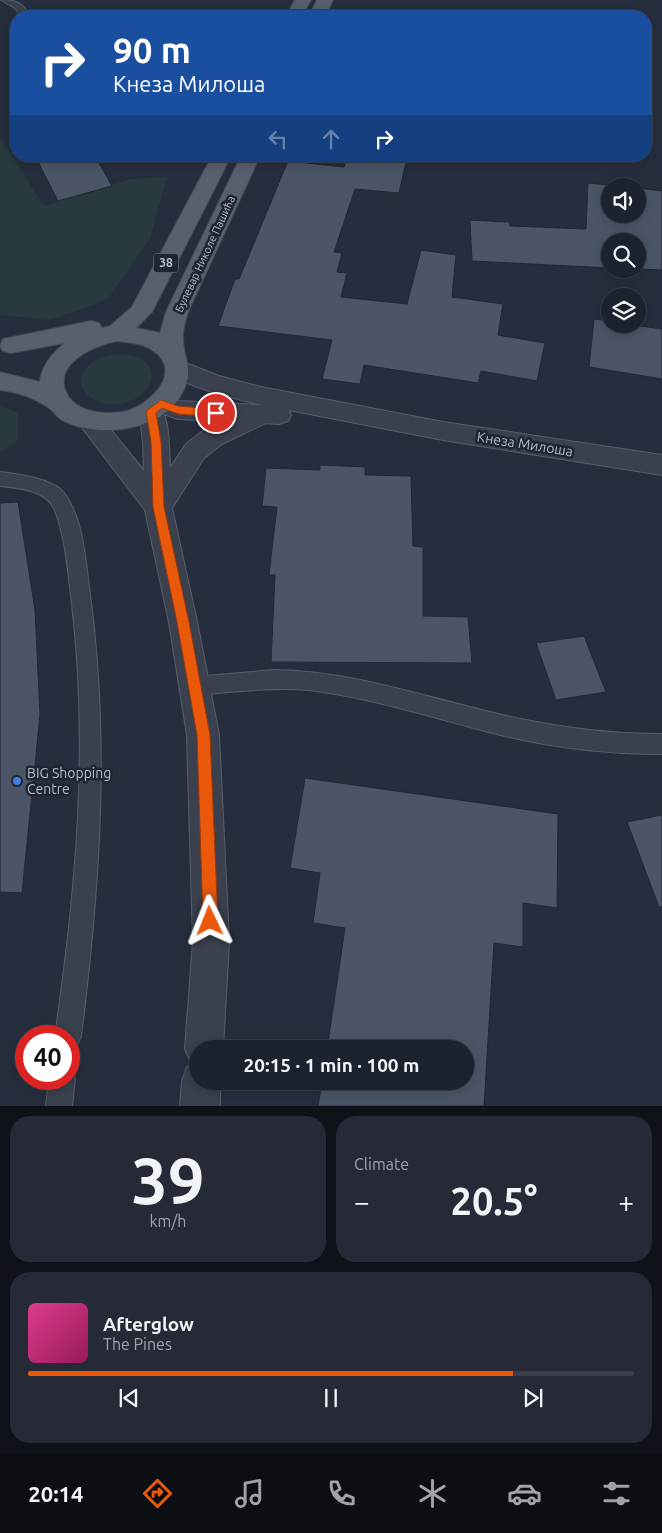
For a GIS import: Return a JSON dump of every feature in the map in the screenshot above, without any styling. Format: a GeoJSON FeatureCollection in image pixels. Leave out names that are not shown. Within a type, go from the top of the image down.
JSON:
{"type":"FeatureCollection","features":[{"type":"Feature","properties":{"kind":"main road","name":"38"},"geometry":{"type":"LineString","coordinates":[[117,333],[141,312],[219,162]]}},
{"type":"Feature","properties":{"kind":"main road","name":"Булевар Николе Пашића"},"geometry":{"type":"LineString","coordinates":[[176,361],[171,336],[174,322],[247,162]]}},
{"type":"Feature","properties":{"kind":"main road"},"geometry":{"type":"LineString","coordinates":[[6,344],[49,339],[97,327],[115,316],[158,280]]}},
{"type":"Feature","properties":{"kind":"main road","name":"38"},"geometry":{"type":"LineString","coordinates":[[6,344],[38,346],[84,342],[117,333],[134,334],[150,338],[164,344],[176,361],[177,380],[171,393],[156,408]]}},
{"type":"Feature","properties":{"kind":"main road","name":"38"},"geometry":{"type":"LineString","coordinates":[[58,402],[52,390],[52,376],[58,363],[69,351],[84,342]]}},
{"type":"Feature","properties":{"kind":"main road"},"geometry":{"type":"LineString","coordinates":[[0,381],[30,387],[45,393],[71,414],[89,421],[110,422],[131,419],[156,408]]}},
{"type":"Feature","properties":{"kind":"street","name":"Кнеза Милоша"},"geometry":{"type":"LineString","coordinates":[[176,361],[196,378],[225,388],[388,422],[662,465]]}},
{"type":"Feature","properties":{"kind":"street","name":"Кнеза Милоша"},"geometry":{"type":"LineString","coordinates":[[156,408],[388,422]]}},
{"type":"Feature","properties":{"kind":"street"},"geometry":{"type":"LineString","coordinates":[[156,408],[158,507],[183,622],[203,735],[211,931],[205,1040]]}},
{"type":"Feature","properties":{"kind":"street"},"geometry":{"type":"LineString","coordinates":[[158,507],[195,451],[212,437],[263,414]]}},
{"type":"Feature","properties":{"kind":"street"},"geometry":{"type":"LineString","coordinates":[[89,421],[158,507]]}},
{"type":"Feature","properties":{"kind":"street"},"geometry":{"type":"LineString","coordinates":[[200,1106],[201,1090]]}},
{"type":"Feature","properties":{"kind":"lane"},"geometry":{"type":"LineString","coordinates":[[6,0],[19,6],[22,10]]}},
{"type":"Feature","properties":{"kind":"lane"},"geometry":{"type":"LineString","coordinates":[[0,479],[41,488],[55,495],[63,507],[74,553],[84,627],[90,685],[88,840],[70,1025]]}},
{"type":"Feature","properties":{"kind":"lane"},"geometry":{"type":"LineString","coordinates":[[194,686],[267,680],[321,683],[576,741],[628,746],[662,744]]}},
{"type":"Feature","properties":{"kind":"lane"},"geometry":{"type":"LineString","coordinates":[[59,1106],[61,1090]]}},
{"type":"Feature","properties":{"kind":"shaded area"},"geometry":{"type":"Polygon","coordinates":[[[0,137],[10,153],[10,162],[16,162],[44,206],[131,179],[167,177],[150,238],[108,299],[51,320],[0,315],[0,137]]]}},
{"type":"Feature","properties":{"kind":"shaded area"},"geometry":{"type":"Polygon","coordinates":[[[117,354],[135,356],[146,363],[151,371],[150,381],[145,390],[136,398],[124,403],[109,404],[94,400],[88,396],[81,385],[81,378],[84,372],[89,365],[102,357],[117,354]]]}},
{"type":"Feature","properties":{"kind":"shaded area"},"geometry":{"type":"Polygon","coordinates":[[[0,405],[18,413],[18,440],[0,452],[0,405]]]}},
{"type":"Feature","properties":{"kind":"building"},"geometry":{"type":"Polygon","coordinates":[[[38,162],[98,162],[112,186],[58,201],[38,162]]]}},
{"type":"Feature","properties":{"kind":"building"},"geometry":{"type":"Polygon","coordinates":[[[288,162],[344,167],[345,162],[406,162],[399,193],[355,189],[334,252],[342,253],[337,272],[347,273],[341,297],[407,304],[421,250],[456,255],[452,297],[503,304],[498,335],[545,343],[537,381],[481,371],[478,383],[364,365],[360,384],[322,379],[332,340],[218,326],[235,279],[239,279],[288,162]]]}},
{"type":"Feature","properties":{"kind":"building"},"geometry":{"type":"Polygon","coordinates":[[[588,183],[601,184],[601,223],[646,223],[646,189],[662,191],[662,270],[646,269],[646,233],[601,233],[601,268],[472,261],[470,220],[509,222],[510,226],[586,229],[588,183]]]}},
{"type":"Feature","properties":{"kind":"building"},"geometry":{"type":"Polygon","coordinates":[[[594,319],[601,320],[601,333],[646,333],[646,327],[662,329],[662,379],[589,367],[594,319]]]}},
{"type":"Feature","properties":{"kind":"building"},"geometry":{"type":"Polygon","coordinates":[[[320,465],[365,467],[365,475],[411,476],[413,546],[423,547],[423,616],[468,617],[472,663],[271,662],[275,575],[269,575],[277,507],[262,506],[266,468],[320,470],[320,465]]]}},
{"type":"Feature","properties":{"kind":"building","name":"BIG Shopping Centre"},"geometry":{"type":"Polygon","coordinates":[[[18,502],[35,610],[40,715],[22,893],[0,892],[0,503],[18,502]]]}},
{"type":"Feature","properties":{"kind":"building"},"geometry":{"type":"Polygon","coordinates":[[[584,636],[606,692],[556,700],[536,643],[584,636]]]}},
{"type":"Feature","properties":{"kind":"building"},"geometry":{"type":"Polygon","coordinates":[[[305,778],[558,814],[557,908],[523,903],[523,947],[494,943],[484,1106],[318,1106],[321,1090],[474,1090],[474,1040],[328,1040],[345,928],[313,923],[320,873],[290,868],[305,778]]]}},
{"type":"Feature","properties":{"kind":"building"},"geometry":{"type":"Polygon","coordinates":[[[662,815],[662,907],[659,907],[627,822],[662,815]]]}},
{"type":"Feature","properties":{"kind":"place","name":"BIG Shopping Centre"},"geometry":{"type":"Point","coordinates":[17,781]}},
{"type":"Feature","properties":{"kind":"route"},"geometry":{"type":"LineString","coordinates":[[210,921],[203,735],[183,622],[158,507],[156,442],[151,411],[161,404],[178,410],[216,413]]}}]}
